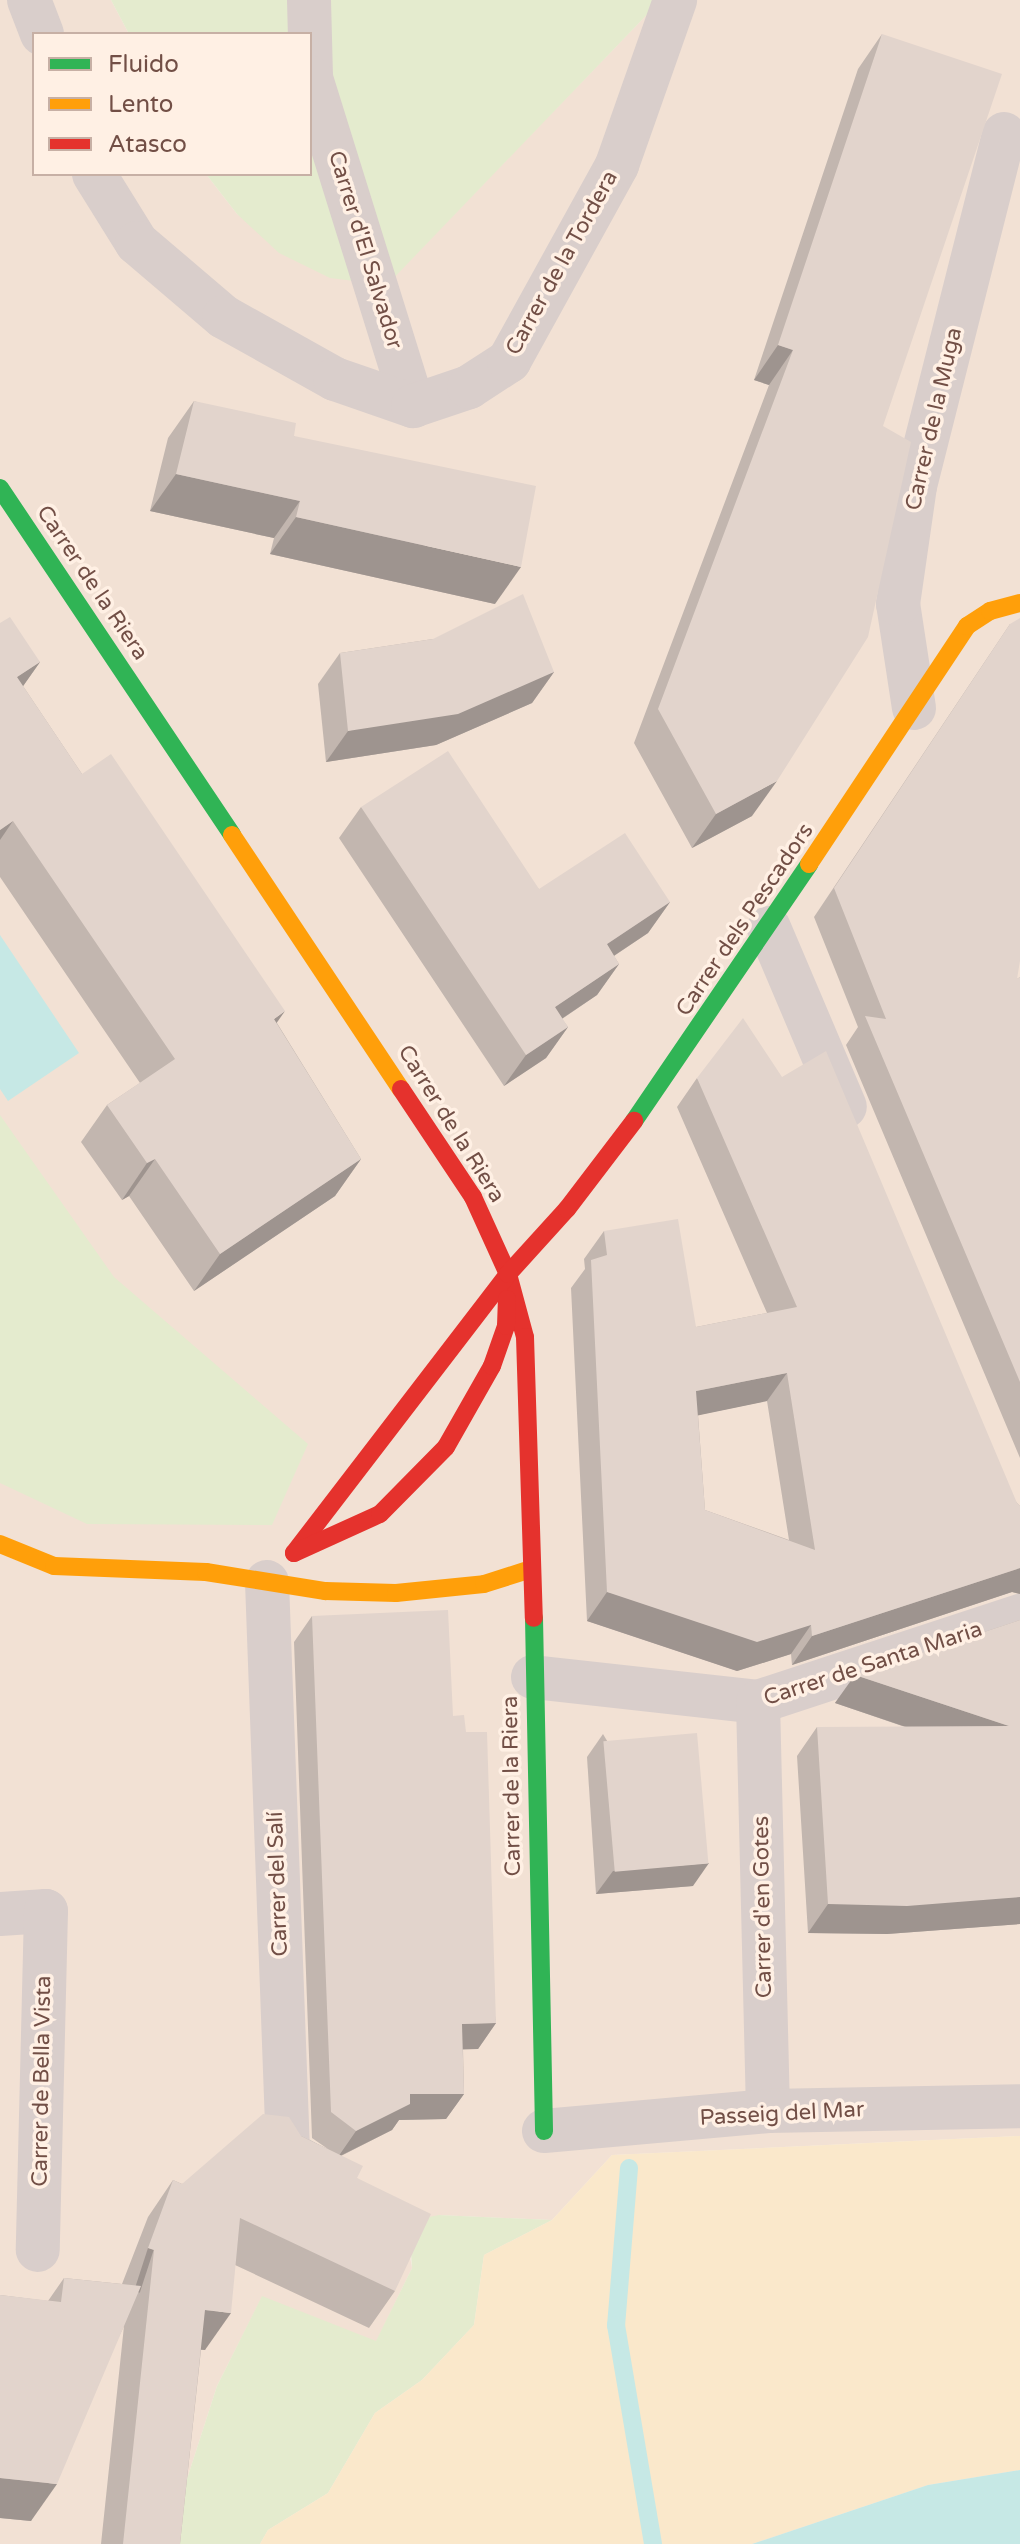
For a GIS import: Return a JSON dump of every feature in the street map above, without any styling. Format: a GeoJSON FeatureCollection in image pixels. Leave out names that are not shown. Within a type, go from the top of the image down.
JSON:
{"type":"FeatureCollection","features":[{"type":"Feature","properties":{"kind":"street"},"geometry":{"type":"LineString","coordinates":[[29,0],[41,32]]}},
{"type":"Feature","properties":{"kind":"street","name":"Carrer d'El Salvador"},"geometry":{"type":"LineString","coordinates":[[309,0],[310,32]]}},
{"type":"Feature","properties":{"kind":"street","name":"Carrer de la Tordera"},"geometry":{"type":"LineString","coordinates":[[413,406],[469,387],[509,361],[617,165],[675,0]]}},
{"type":"Feature","properties":{"kind":"street","name":"Carrer d'El Salvador"},"geometry":{"type":"LineString","coordinates":[[312,81],[413,406]]}},
{"type":"Feature","properties":{"kind":"street","name":"Carrer de la Muga"},"geometry":{"type":"LineString","coordinates":[[914,708],[898,604],[915,486],[1004,134]]}},
{"type":"Feature","properties":{"kind":"street"},"geometry":{"type":"LineString","coordinates":[[95,176],[137,243],[224,317],[335,379],[413,406]]}},
{"type":"Feature","properties":{"kind":"street","name":"Carrer de la Riera"},"geometry":{"type":"LineString","coordinates":[[0,488],[473,1197],[508,1274],[525,1337],[529,1390],[544,2131]]}},
{"type":"Feature","properties":{"kind":"street","name":"Carrer dels Pescadors"},"geometry":{"type":"LineString","coordinates":[[276,1563],[508,1274],[567,1209],[660,1087],[769,928],[967,626],[990,611],[1020,603]]}},
{"type":"Feature","properties":{"kind":"street"},"geometry":{"type":"LineString","coordinates":[[769,928],[861,1147]]}},
{"type":"Feature","properties":{"kind":"street"},"geometry":{"type":"LineString","coordinates":[[0,1544],[54,1566],[206,1572],[276,1563],[380,1514],[446,1447],[492,1366],[506,1326],[508,1274]]}},
{"type":"Feature","properties":{"kind":"street"},"geometry":{"type":"LineString","coordinates":[[276,1563],[396,1593],[484,1584],[531,1569]]}},
{"type":"Feature","properties":{"kind":"street","name":"Carrer del Salí"},"geometry":{"type":"LineString","coordinates":[[276,1563],[288,2152],[317,2170]]}},
{"type":"Feature","properties":{"kind":"street","name":"Carrer de Santa Maria"},"geometry":{"type":"LineString","coordinates":[[533,1677],[758,1702],[1020,1616]]}},
{"type":"Feature","properties":{"kind":"street","name":"Carrer d'en Gotes"},"geometry":{"type":"LineString","coordinates":[[758,1702],[768,2111]]}},
{"type":"Feature","properties":{"kind":"street","name":"Carrer de Bella Vista"},"geometry":{"type":"LineString","coordinates":[[0,1914],[46,1911],[38,2250]]}},
{"type":"Feature","properties":{"kind":"street","name":"Passeig del Mar"},"geometry":{"type":"LineString","coordinates":[[544,2131],[768,2111],[1020,2106]]}},
{"type":"Feature","properties":{"kind":"shaded area"},"geometry":{"type":"Polygon","coordinates":[[[0,0],[111,0],[128,32],[32,32],[32,176],[208,176],[237,214],[386,285],[661,0],[1020,0],[1020,2136],[612,2155],[552,2220],[439,2215],[408,2245],[412,2268],[376,2342],[262,2297],[217,2386],[166,2544],[0,2544],[0,0]]]}},
{"type":"Feature","properties":{"kind":"green space"},"geometry":{"type":"Polygon","coordinates":[[[111,0],[661,0],[387,285],[330,278],[279,253],[237,214],[208,176],[312,176],[312,32],[128,32],[111,0]]]}},
{"type":"Feature","properties":{"kind":"green space"},"geometry":{"type":"Polygon","coordinates":[[[0,1115],[114,1277],[308,1444],[272,1525],[87,1524],[0,1483],[0,1115]]]}},
{"type":"Feature","properties":{"kind":"green space"},"geometry":{"type":"Polygon","coordinates":[[[439,2215],[552,2220],[484,2255],[474,2325],[422,2380],[375,2413],[328,2493],[268,2530],[260,2544],[166,2544],[217,2386],[262,2296],[376,2341],[412,2268],[409,2221],[439,2215]]]}},
{"type":"Feature","properties":{"kind":"sand"},"geometry":{"type":"Polygon","coordinates":[[[1020,2136],[1020,2470],[928,2485],[752,2544],[260,2544],[268,2530],[328,2493],[375,2413],[422,2380],[474,2325],[484,2255],[552,2220],[612,2155],[1020,2136]]]}},
{"type":"Feature","properties":{"kind":"water"},"geometry":{"type":"Polygon","coordinates":[[[0,935],[79,1053],[8,1101],[0,1089],[0,935]]]}},
{"type":"Feature","properties":{"kind":"water"},"geometry":{"type":"Polygon","coordinates":[[[1020,2470],[1020,2544],[752,2544],[928,2485],[1020,2470]]]}},
{"type":"Feature","properties":{"kind":"building"},"geometry":{"type":"Polygon","coordinates":[[[882,34],[1002,74],[883,426],[911,442],[868,637],[777,781],[716,814],[658,709],[793,350],[778,345],[882,34]]]}},
{"type":"Feature","properties":{"kind":"building"},"geometry":{"type":"Polygon","coordinates":[[[194,401],[296,423],[294,436],[536,486],[521,567],[296,517],[300,501],[176,474],[194,401]]]}},
{"type":"Feature","properties":{"kind":"building"},"geometry":{"type":"Polygon","coordinates":[[[523,594],[554,672],[458,714],[348,731],[340,653],[433,639],[523,594]]]}},
{"type":"Feature","properties":{"kind":"building"},"geometry":{"type":"Polygon","coordinates":[[[10,617],[40,662],[17,677],[82,774],[111,754],[285,1011],[274,1019],[361,1159],[220,1254],[155,1159],[147,1163],[107,1105],[175,1059],[13,821],[0,830],[0,623],[10,617]]]}},
{"type":"Feature","properties":{"kind":"building"},"geometry":{"type":"Polygon","coordinates":[[[1020,618],[1020,961],[1017,979],[1020,977],[1020,1382],[865,1016],[886,1019],[834,888],[1010,624],[1020,618]]]}},
{"type":"Feature","properties":{"kind":"building"},"geometry":{"type":"Polygon","coordinates":[[[448,751],[539,889],[625,833],[670,902],[607,944],[619,964],[555,1007],[568,1027],[526,1055],[361,807],[448,751]]]}},
{"type":"Feature","properties":{"kind":"building"},"geometry":{"type":"Polygon","coordinates":[[[743,1018],[782,1077],[826,1051],[1020,1506],[1020,1568],[812,1636],[811,1625],[757,1642],[607,1592],[591,1260],[607,1255],[604,1231],[678,1219],[696,1327],[797,1307],[697,1078],[743,1018]],[[787,1373],[696,1391],[705,1510],[815,1550],[787,1373]]]}},
{"type":"Feature","properties":{"kind":"building"},"geometry":{"type":"Polygon","coordinates":[[[448,1610],[453,1716],[464,1715],[466,1732],[487,1732],[496,2023],[462,2024],[464,2094],[410,2094],[410,2104],[356,2131],[331,2112],[312,1616],[448,1610]]]}},
{"type":"Feature","properties":{"kind":"building"},"geometry":{"type":"Polygon","coordinates":[[[1020,1620],[1020,1897],[907,1906],[828,1904],[817,1727],[1009,1726],[855,1675],[1020,1620]]]}},
{"type":"Feature","properties":{"kind":"building"},"geometry":{"type":"Polygon","coordinates":[[[697,1733],[708,1864],[615,1872],[603,1741],[697,1733]]]}},
{"type":"Feature","properties":{"kind":"building"},"geometry":{"type":"Polygon","coordinates":[[[263,2114],[289,2117],[301,2136],[363,2166],[357,2178],[431,2214],[395,2291],[240,2218],[231,2313],[205,2310],[180,2544],[123,2544],[154,2250],[148,2248],[173,2180],[182,2184],[263,2114]]]}},
{"type":"Feature","properties":{"kind":"building"},"geometry":{"type":"Polygon","coordinates":[[[64,2278],[141,2286],[57,2484],[0,2478],[0,2295],[61,2302],[64,2278]]]}},
{"type":"Feature","properties":{"kind":"waterway"},"geometry":{"type":"LineString","coordinates":[[629,2168],[616,2325],[653,2544]]}},
{"type":"Feature","properties":{"kind":"traffic: fast"},"geometry":{"type":"LineString","coordinates":[[0,488],[232,835]]}},
{"type":"Feature","properties":{"kind":"traffic: fast"},"geometry":{"type":"LineString","coordinates":[[634,1121],[809,864]]}},
{"type":"Feature","properties":{"kind":"traffic: fast"},"geometry":{"type":"LineString","coordinates":[[534,1618],[544,2131]]}},
{"type":"Feature","properties":{"kind":"traffic: slow"},"geometry":{"type":"LineString","coordinates":[[809,864],[967,626],[990,611],[1020,603]]}},
{"type":"Feature","properties":{"kind":"traffic: slow"},"geometry":{"type":"LineString","coordinates":[[232,835],[401,1089]]}},
{"type":"Feature","properties":{"kind":"traffic: slow"},"geometry":{"type":"LineString","coordinates":[[0,1544],[54,1566],[206,1572],[325,1591],[396,1593],[484,1584],[531,1569]]}},
{"type":"Feature","properties":{"kind":"traffic: jam"},"geometry":{"type":"LineString","coordinates":[[401,1089],[473,1197],[508,1274],[525,1337],[534,1618]]}},
{"type":"Feature","properties":{"kind":"traffic: jam"},"geometry":{"type":"LineString","coordinates":[[294,1553],[508,1274],[567,1209],[634,1121]]}},
{"type":"Feature","properties":{"kind":"traffic: jam"},"geometry":{"type":"LineString","coordinates":[[294,1553],[380,1514],[446,1447],[492,1366],[506,1326],[507,1299]]}}]}
